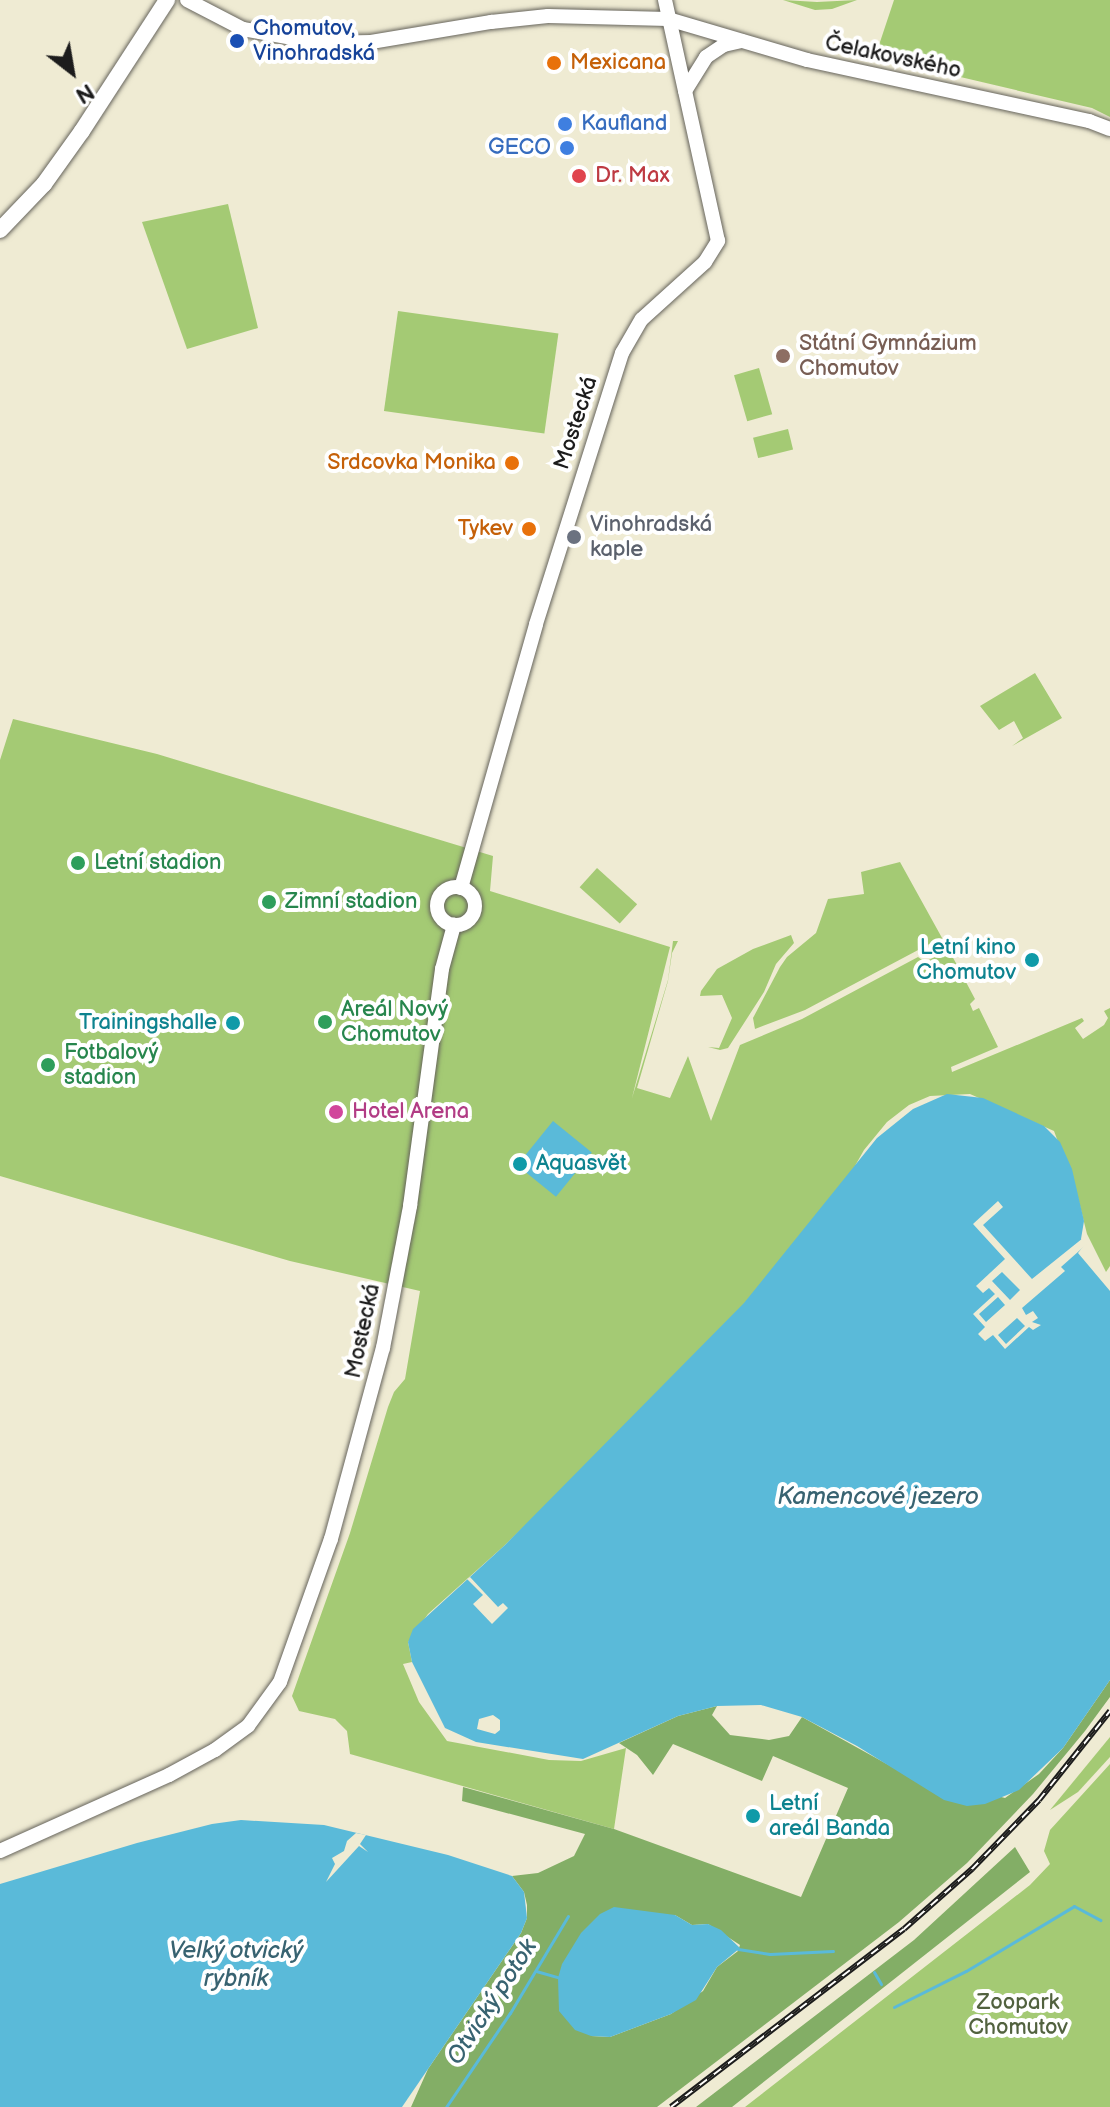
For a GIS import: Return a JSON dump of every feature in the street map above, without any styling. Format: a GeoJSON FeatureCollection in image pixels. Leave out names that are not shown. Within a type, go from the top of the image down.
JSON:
{"type":"FeatureCollection","features":[{"type":"Feature","properties":{"kind":"main road"},"geometry":{"type":"LineString","coordinates":[[0,230],[44,184],[167,0]]}},
{"type":"Feature","properties":{"kind":"street","name":"Čelakovského"},"geometry":{"type":"LineString","coordinates":[[187,0],[243,29],[319,43],[371,42],[548,16],[668,19],[807,60],[1089,121],[1110,129]]}},
{"type":"Feature","properties":{"kind":"street","name":"Mostecká"},"geometry":{"type":"LineString","coordinates":[[461,888],[536,624],[622,353],[642,319],[705,262],[718,241],[718,226],[665,0]]}},
{"type":"Feature","properties":{"kind":"street"},"geometry":{"type":"LineString","coordinates":[[685,91],[706,57],[724,45],[742,41]]}},
{"type":"Feature","properties":{"kind":"street","name":"Mostecká"},"geometry":{"type":"LineString","coordinates":[[461,888],[473,897],[474,912],[467,922],[454,925],[440,917],[437,902],[446,890],[461,888]]}},
{"type":"Feature","properties":{"kind":"street","name":"Mostecká"},"geometry":{"type":"LineString","coordinates":[[0,1851],[188,1765],[248,1726],[268,1702],[292,1653],[335,1527],[373,1390],[402,1256],[442,969],[454,925]]}},
{"type":"Feature","properties":{"kind":"green space"},"geometry":{"type":"Polygon","coordinates":[[[783,0],[857,0],[832,9],[815,10],[783,0]]]}},
{"type":"Feature","properties":{"kind":"green space"},"geometry":{"type":"Polygon","coordinates":[[[894,0],[1110,0],[1110,117],[1092,108],[875,57],[894,0]]]}},
{"type":"Feature","properties":{"kind":"green space"},"geometry":{"type":"Polygon","coordinates":[[[228,204],[258,328],[187,349],[142,222],[228,204]]]}},
{"type":"Feature","properties":{"kind":"green space"},"geometry":{"type":"Polygon","coordinates":[[[398,311],[558,334],[544,434],[384,411],[398,311]]]}},
{"type":"Feature","properties":{"kind":"green space"},"geometry":{"type":"Polygon","coordinates":[[[759,368],[772,414],[747,421],[734,375],[759,368]]]}},
{"type":"Feature","properties":{"kind":"green space"},"geometry":{"type":"Polygon","coordinates":[[[788,429],[793,449],[758,458],[753,438],[788,429]]]}},
{"type":"Feature","properties":{"kind":"green space"},"geometry":{"type":"Polygon","coordinates":[[[1035,673],[1062,718],[1012,746],[1023,738],[1014,721],[999,730],[980,706],[1035,673]]]}},
{"type":"Feature","properties":{"kind":"green space"},"geometry":{"type":"Polygon","coordinates":[[[13,719],[157,754],[493,856],[490,891],[670,947],[632,1098],[668,980],[673,941],[678,941],[672,953],[668,981],[637,1088],[670,1098],[688,1056],[711,1121],[740,1045],[802,1019],[918,957],[925,962],[944,952],[937,940],[805,1010],[755,1029],[753,1018],[780,967],[787,957],[816,933],[828,899],[864,894],[861,872],[900,862],[957,965],[947,971],[949,975],[959,969],[975,999],[970,1004],[973,1011],[979,1008],[998,1047],[951,1067],[952,1072],[1082,1018],[1084,1021],[1075,1028],[1083,1039],[1104,1025],[1108,1018],[1104,1011],[1110,1008],[1110,1266],[1106,1272],[1087,1234],[1070,1166],[1067,1166],[1054,1131],[970,1094],[930,1096],[909,1105],[887,1122],[864,1150],[839,1194],[736,1317],[724,1324],[647,1408],[505,1545],[428,1614],[408,1642],[412,1662],[403,1664],[419,1702],[447,1741],[549,1760],[581,1761],[626,1748],[614,1829],[350,1754],[347,1731],[335,1719],[299,1711],[292,1696],[350,1533],[388,1407],[394,1392],[405,1379],[420,1291],[290,1261],[0,1176],[0,760],[13,719]]]}},
{"type":"Feature","properties":{"kind":"green space"},"geometry":{"type":"Polygon","coordinates":[[[597,868],[637,904],[620,923],[580,887],[597,868]]]}},
{"type":"Feature","properties":{"kind":"green space"},"geometry":{"type":"Polygon","coordinates":[[[791,935],[794,943],[776,964],[764,992],[728,1048],[720,1050],[708,1047],[719,1048],[732,1018],[722,995],[700,996],[717,969],[753,949],[791,935]]]}},
{"type":"Feature","properties":{"kind":"green space"},"geometry":{"type":"Polygon","coordinates":[[[1110,1680],[1110,1697],[1085,1731],[1033,1794],[967,1863],[899,1922],[657,2107],[411,2107],[428,2069],[521,1933],[527,1918],[527,1905],[524,1892],[512,1876],[538,1873],[574,1856],[585,1834],[462,1801],[463,1787],[614,1829],[801,1897],[848,1788],[773,1756],[762,1781],[673,1744],[653,1775],[637,1755],[619,1743],[678,1716],[717,1706],[712,1715],[730,1735],[769,1740],[789,1736],[802,1717],[894,1768],[1005,1798],[1039,1774],[1063,1748],[1110,1680]],[[675,1915],[591,2036],[610,2037],[671,2014],[703,1991],[717,1967],[738,1951],[740,1945],[708,1924],[692,1925],[675,1915]]]}},
{"type":"Feature","properties":{"kind":"green space"},"geometry":{"type":"Polygon","coordinates":[[[1110,1737],[1110,1757],[1078,1792],[1050,1810],[1110,1737]]]}},
{"type":"Feature","properties":{"kind":"green space","name":"Zoopark Chomutov"},"geometry":{"type":"Polygon","coordinates":[[[1110,1764],[1110,2107],[745,2107],[1030,1885],[1050,1864],[1044,1851],[1050,1830],[1110,1764]]]}},
{"type":"Feature","properties":{"kind":"green space"},"geometry":{"type":"Polygon","coordinates":[[[1015,1847],[1030,1872],[732,2107],[696,2107],[914,1940],[1015,1847]]]}},
{"type":"Feature","properties":{"kind":"water","name":"Kamencové jezero"},"geometry":{"type":"Polygon","coordinates":[[[947,1094],[983,1098],[1044,1126],[1060,1142],[1072,1169],[1084,1221],[1081,1239],[1085,1244],[1078,1253],[1110,1291],[1110,1680],[1063,1748],[1019,1790],[985,1804],[967,1806],[944,1800],[857,1746],[802,1717],[761,1705],[717,1706],[678,1716],[583,1759],[476,1742],[445,1728],[412,1662],[408,1642],[413,1629],[505,1545],[744,1303],[877,1138],[913,1109],[947,1094]],[[493,1715],[479,1719],[477,1729],[495,1734],[500,1730],[500,1720],[493,1715]]]}},
{"type":"Feature","properties":{"kind":"water"},"geometry":{"type":"Polygon","coordinates":[[[553,1121],[592,1152],[556,1197],[517,1165],[553,1121]]]}},
{"type":"Feature","properties":{"kind":"water","name":"Velký otvický rybník"},"geometry":{"type":"Polygon","coordinates":[[[241,1820],[324,1825],[448,1855],[512,1876],[524,1892],[527,1918],[521,1933],[402,2107],[0,2107],[0,1884],[137,1843],[241,1820]]]}},
{"type":"Feature","properties":{"kind":"water"},"geometry":{"type":"Polygon","coordinates":[[[614,1907],[675,1915],[692,1925],[708,1924],[721,1930],[740,1948],[717,1967],[696,2000],[671,2014],[610,2037],[591,2036],[575,2030],[559,2011],[558,1978],[562,1964],[581,1933],[600,1914],[614,1907]]]}},
{"type":"Feature","properties":{"kind":"pier"},"geometry":{"type":"Polygon","coordinates":[[[998,1201],[1003,1207],[983,1225],[1032,1279],[1083,1238],[1088,1243],[1061,1267],[1065,1271],[1022,1308],[1026,1315],[1033,1311],[1038,1318],[1032,1322],[1041,1325],[1033,1330],[1029,1327],[1005,1349],[993,1335],[985,1341],[978,1334],[985,1327],[973,1314],[995,1294],[989,1288],[983,1293],[976,1286],[1005,1259],[973,1224],[998,1201]],[[1002,1272],[992,1281],[1010,1300],[1020,1290],[1002,1272]],[[998,1297],[979,1314],[986,1322],[1005,1305],[998,1297]],[[1017,1318],[998,1335],[1006,1344],[1025,1326],[1017,1318]]]}},
{"type":"Feature","properties":{"kind":"pier"},"geometry":{"type":"Polygon","coordinates":[[[470,1577],[498,1607],[503,1603],[508,1608],[492,1624],[473,1604],[483,1595],[467,1579],[470,1577]]]}},
{"type":"Feature","properties":{"kind":"pier"},"geometry":{"type":"Polygon","coordinates":[[[356,1833],[366,1835],[360,1844],[368,1852],[359,1846],[326,1882],[335,1864],[332,1858],[344,1851],[347,1841],[356,1833]]]}},
{"type":"Feature","properties":{"kind":"waterway"},"geometry":{"type":"LineString","coordinates":[[894,2007],[966,1971],[1074,1906],[1100,1920]]}},
{"type":"Feature","properties":{"kind":"waterway","name":"Otvický potok"},"geometry":{"type":"LineString","coordinates":[[446,2107],[510,2013],[568,1916]]}},
{"type":"Feature","properties":{"kind":"waterway"},"geometry":{"type":"LineString","coordinates":[[738,1949],[770,1954],[833,1951]]}},
{"type":"Feature","properties":{"kind":"waterway"},"geometry":{"type":"LineString","coordinates":[[536,1971],[560,1978]]}},
{"type":"Feature","properties":{"kind":"waterway"},"geometry":{"type":"LineString","coordinates":[[874,1972],[881,1984]]}},
{"type":"Feature","properties":{"kind":"railway"},"geometry":{"type":"LineString","coordinates":[[671,2107],[904,1929],[972,1869],[1039,1800],[1110,1711]]}},
{"type":"Feature","properties":{"kind":"place","name":"Chomutov, Vinohradská"},"geometry":{"type":"Point","coordinates":[237,41]}},
{"type":"Feature","properties":{"kind":"place","name":"Mexicana"},"geometry":{"type":"Point","coordinates":[554,63]}},
{"type":"Feature","properties":{"kind":"place","name":"Kaufland"},"geometry":{"type":"Point","coordinates":[565,124]}},
{"type":"Feature","properties":{"kind":"place","name":"GECO"},"geometry":{"type":"Point","coordinates":[567,148]}},
{"type":"Feature","properties":{"kind":"place","name":"Dr. Max"},"geometry":{"type":"Point","coordinates":[579,176]}},
{"type":"Feature","properties":{"kind":"place","name":"Státní Gymnázium Chomutov"},"geometry":{"type":"Point","coordinates":[783,356]}},
{"type":"Feature","properties":{"kind":"place","name":"Srdcovka Monika"},"geometry":{"type":"Point","coordinates":[512,463]}},
{"type":"Feature","properties":{"kind":"place","name":"Tykev"},"geometry":{"type":"Point","coordinates":[529,529]}},
{"type":"Feature","properties":{"kind":"place","name":"Vinohradská kaple"},"geometry":{"type":"Point","coordinates":[574,537]}},
{"type":"Feature","properties":{"kind":"place","name":"Letní stadion"},"geometry":{"type":"Point","coordinates":[78,863]}},
{"type":"Feature","properties":{"kind":"place","name":"Zimní stadion"},"geometry":{"type":"Point","coordinates":[269,902]}},
{"type":"Feature","properties":{"kind":"place","name":"Letní kino Chomutov"},"geometry":{"type":"Point","coordinates":[1032,960]}},
{"type":"Feature","properties":{"kind":"place","name":"Areál Nový Chomutov"},"geometry":{"type":"Point","coordinates":[325,1022]}},
{"type":"Feature","properties":{"kind":"place","name":"Trainingshalle"},"geometry":{"type":"Point","coordinates":[233,1023]}},
{"type":"Feature","properties":{"kind":"place","name":"Fotbalový stadion"},"geometry":{"type":"Point","coordinates":[48,1065]}},
{"type":"Feature","properties":{"kind":"place","name":"Hotel Arena"},"geometry":{"type":"Point","coordinates":[336,1112]}},
{"type":"Feature","properties":{"kind":"place","name":"Aquasvět"},"geometry":{"type":"Point","coordinates":[520,1164]}},
{"type":"Feature","properties":{"kind":"place","name":"Letní areál Banda"},"geometry":{"type":"Point","coordinates":[753,1816]}}]}
